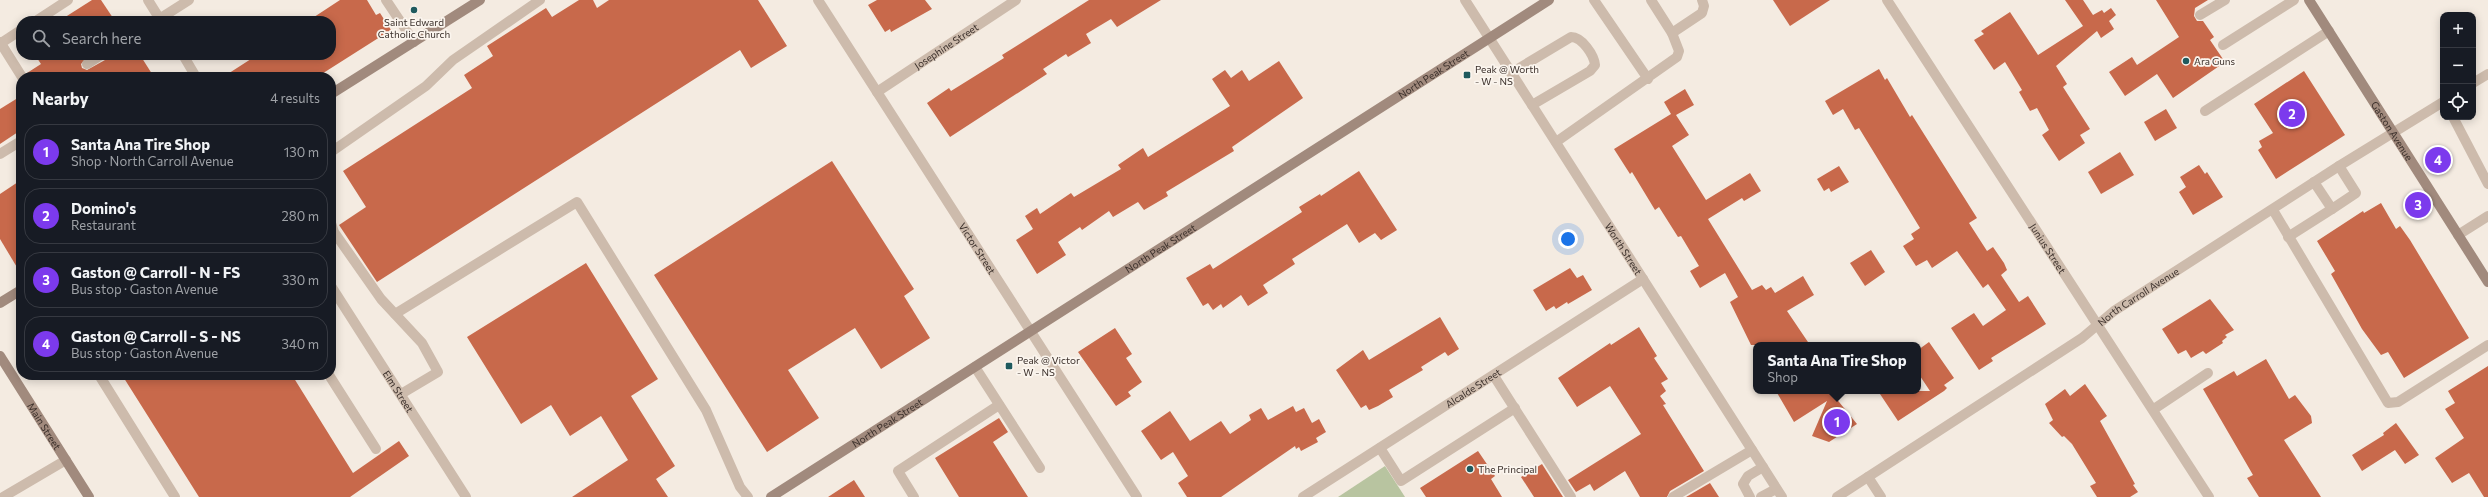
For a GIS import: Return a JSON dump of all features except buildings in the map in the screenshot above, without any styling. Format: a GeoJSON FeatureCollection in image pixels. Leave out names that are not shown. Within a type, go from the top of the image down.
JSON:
{"type":"FeatureCollection","features":[{"type":"Feature","properties":{"kind":"main road"},"geometry":{"type":"LineString","coordinates":[[336,91],[480,0]]}},
{"type":"Feature","properties":{"kind":"main road","name":"North Peak Street"},"geometry":{"type":"LineString","coordinates":[[771,497],[1549,0]]}},
{"type":"Feature","properties":{"kind":"main road","name":"Gaston Avenue"},"geometry":{"type":"LineString","coordinates":[[2309,0],[2488,282]]}},
{"type":"Feature","properties":{"kind":"main road"},"geometry":{"type":"LineString","coordinates":[[0,303],[16,293]]}},
{"type":"Feature","properties":{"kind":"main road","name":"Main Street"},"geometry":{"type":"LineString","coordinates":[[0,356],[90,497]]}},
{"type":"Feature","properties":{"kind":"street"},"geometry":{"type":"LineString","coordinates":[[44,16],[68,0]]}},
{"type":"Feature","properties":{"kind":"street"},"geometry":{"type":"LineString","coordinates":[[148,0],[157,16]]}},
{"type":"Feature","properties":{"kind":"street"},"geometry":{"type":"LineString","coordinates":[[165,16],[189,0]]}},
{"type":"Feature","properties":{"kind":"street"},"geometry":{"type":"LineString","coordinates":[[386,0],[414,42]]}},
{"type":"Feature","properties":{"kind":"street"},"geometry":{"type":"LineString","coordinates":[[336,149],[426,86],[453,60],[540,0]]}},
{"type":"Feature","properties":{"kind":"street","name":"Victor Street"},"geometry":{"type":"LineString","coordinates":[[818,0],[1137,497]]}},
{"type":"Feature","properties":{"kind":"street","name":"Josephine Street"},"geometry":{"type":"LineString","coordinates":[[877,92],[1016,0]]}},
{"type":"Feature","properties":{"kind":"street","name":"Worth Street"},"geometry":{"type":"LineString","coordinates":[[1465,0],[1779,493]]}},
{"type":"Feature","properties":{"kind":"street"},"geometry":{"type":"LineString","coordinates":[[1594,0],[1648,78]]}},
{"type":"Feature","properties":{"kind":"street"},"geometry":{"type":"LineString","coordinates":[[1556,142],[1679,55],[1680,51],[1672,33],[1651,0]]}},
{"type":"Feature","properties":{"kind":"street"},"geometry":{"type":"LineString","coordinates":[[1672,33],[1702,13],[1704,6],[1702,0]]}},
{"type":"Feature","properties":{"kind":"street","name":"Junius Street"},"geometry":{"type":"LineString","coordinates":[[1887,0],[2154,409],[2209,497]]}},
{"type":"Feature","properties":{"kind":"street"},"geometry":{"type":"LineString","coordinates":[[2200,15],[2225,0]]}},
{"type":"Feature","properties":{"kind":"street"},"geometry":{"type":"LineString","coordinates":[[2223,45],[2294,0]]}},
{"type":"Feature","properties":{"kind":"street"},"geometry":{"type":"LineString","coordinates":[[2205,111],[2329,31]]}},
{"type":"Feature","properties":{"kind":"street"},"geometry":{"type":"LineString","coordinates":[[16,33],[0,43],[19,72]]}},
{"type":"Feature","properties":{"kind":"street"},"geometry":{"type":"LineString","coordinates":[[1511,73],[1571,37],[1580,40],[1594,60],[1594,66],[1590,70],[1532,105]]}},
{"type":"Feature","properties":{"kind":"street"},"geometry":{"type":"LineString","coordinates":[[87,64],[93,60]]}},
{"type":"Feature","properties":{"kind":"street"},"geometry":{"type":"LineString","coordinates":[[185,60],[193,72]]}},
{"type":"Feature","properties":{"kind":"street"},"geometry":{"type":"LineString","coordinates":[[2476,81],[2488,74]]}},
{"type":"Feature","properties":{"kind":"street","name":"North Carroll Avenue"},"geometry":{"type":"LineString","coordinates":[[1837,497],[2082,338],[2114,311],[2273,210],[2339,166],[2440,104]]}},
{"type":"Feature","properties":{"kind":"street"},"geometry":{"type":"LineString","coordinates":[[2455,120],[2488,184]]}},
{"type":"Feature","properties":{"kind":"street"},"geometry":{"type":"LineString","coordinates":[[0,154],[16,144]]}},
{"type":"Feature","properties":{"kind":"street"},"geometry":{"type":"LineString","coordinates":[[2288,237],[2356,193],[2339,166]]}},
{"type":"Feature","properties":{"kind":"street"},"geometry":{"type":"LineString","coordinates":[[2314,182],[2332,209]]}},
{"type":"Feature","properties":{"kind":"street"},"geometry":{"type":"LineString","coordinates":[[395,314],[577,202],[706,410],[740,487],[748,497]]}},
{"type":"Feature","properties":{"kind":"street"},"geometry":{"type":"LineString","coordinates":[[2273,210],[2388,403],[2398,402],[2488,345]]}},
{"type":"Feature","properties":{"kind":"street"},"geometry":{"type":"LineString","coordinates":[[2458,235],[2488,216]]}},
{"type":"Feature","properties":{"kind":"street"},"geometry":{"type":"LineString","coordinates":[[336,235],[381,299],[422,343],[438,372],[401,394]]}},
{"type":"Feature","properties":{"kind":"street","name":"Alcalde Street"},"geometry":{"type":"LineString","coordinates":[[1303,497],[1494,376],[1643,279]]}},
{"type":"Feature","properties":{"kind":"street","name":"Elm Street"},"geometry":{"type":"LineString","coordinates":[[336,294],[466,497]]}},
{"type":"Feature","properties":{"kind":"street"},"geometry":{"type":"LineString","coordinates":[[975,367],[1040,468]]}},
{"type":"Feature","properties":{"kind":"street"},"geometry":{"type":"LineString","coordinates":[[2154,409],[2208,372]]}},
{"type":"Feature","properties":{"kind":"street"},"geometry":{"type":"LineString","coordinates":[[1494,376],[1571,497]]}},
{"type":"Feature","properties":{"kind":"street"},"geometry":{"type":"LineString","coordinates":[[102,380],[175,497]]}},
{"type":"Feature","properties":{"kind":"street"},"geometry":{"type":"LineString","coordinates":[[332,380],[376,449]]}},
{"type":"Feature","properties":{"kind":"street"},"geometry":{"type":"LineString","coordinates":[[914,497],[898,471],[999,405]]}},
{"type":"Feature","properties":{"kind":"street"},"geometry":{"type":"LineString","coordinates":[[1380,448],[1402,481],[1515,408]]}},
{"type":"Feature","properties":{"kind":"street"},"geometry":{"type":"LineString","coordinates":[[1672,497],[1752,450]]}},
{"type":"Feature","properties":{"kind":"street"},"geometry":{"type":"LineString","coordinates":[[3,497],[66,460]]}},
{"type":"Feature","properties":{"kind":"street"},"geometry":{"type":"LineString","coordinates":[[1750,497],[1743,484],[1748,476],[1762,467]]}},
{"type":"Feature","properties":{"kind":"street"},"geometry":{"type":"LineString","coordinates":[[1868,477],[1881,497]]}},
{"type":"Feature","properties":{"kind":"street"},"geometry":{"type":"LineString","coordinates":[[1761,497],[1779,493]]}},
{"type":"Feature","properties":{"kind":"green space"},"geometry":{"type":"Polygon","coordinates":[[[1385,466],[1405,497],[1338,497],[1385,466]]]}},
{"type":"Feature","properties":{"kind":"place","name":"Saint Edward Catholic Church"},"geometry":{"type":"Point","coordinates":[414,10]}},
{"type":"Feature","properties":{"kind":"place","name":"Ara Guns"},"geometry":{"type":"Point","coordinates":[2186,61]}},
{"type":"Feature","properties":{"kind":"place","name":"Peak @ Worth - W - NS"},"geometry":{"type":"Point","coordinates":[1467,75]}},
{"type":"Feature","properties":{"kind":"place","name":"Domino's"},"geometry":{"type":"Point","coordinates":[2292,114]}},
{"type":"Feature","properties":{"kind":"place","name":"Gaston @ Carroll - S - NS"},"geometry":{"type":"Point","coordinates":[2438,160]}},
{"type":"Feature","properties":{"kind":"place","name":"Gaston @ Carroll - N - FS"},"geometry":{"type":"Point","coordinates":[2418,205]}},
{"type":"Feature","properties":{"kind":"place","name":"Peak @ Victor - W - NS"},"geometry":{"type":"Point","coordinates":[1009,366]}},
{"type":"Feature","properties":{"kind":"place","name":"Santa Ana Tire Shop"},"geometry":{"type":"Point","coordinates":[1837,422]}},
{"type":"Feature","properties":{"kind":"place","name":"The Principal"},"geometry":{"type":"Point","coordinates":[1470,469]}}]}
